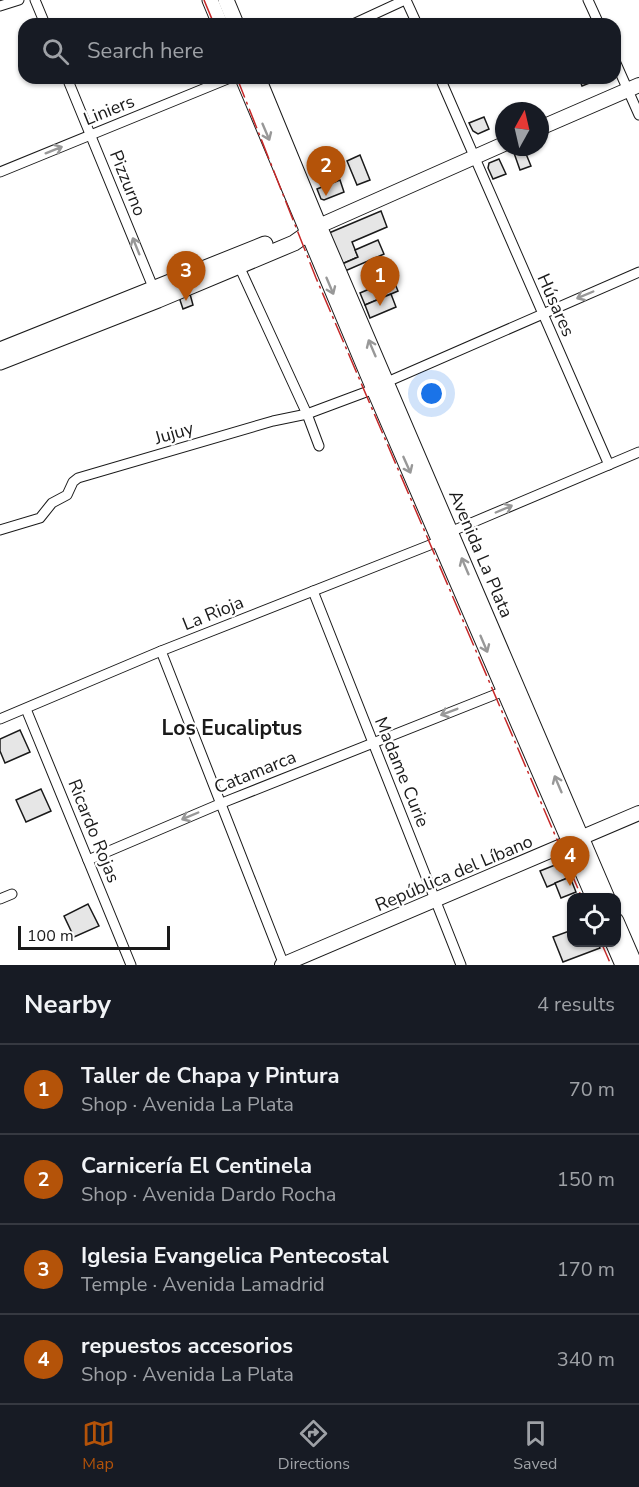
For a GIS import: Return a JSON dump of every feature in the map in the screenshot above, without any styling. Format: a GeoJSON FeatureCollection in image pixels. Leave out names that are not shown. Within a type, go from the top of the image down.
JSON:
{"type":"FeatureCollection","features":[{"type":"Feature","properties":{"kind":"main road"},"geometry":{"type":"LineString","coordinates":[[210,0],[218,18]]}},
{"type":"Feature","properties":{"kind":"main road"},"geometry":{"type":"LineString","coordinates":[[226,0],[234,18]]}},
{"type":"Feature","properties":{"kind":"main road"},"geometry":{"type":"LineString","coordinates":[[246,84],[314,229]]}},
{"type":"Feature","properties":{"kind":"main road"},"geometry":{"type":"LineString","coordinates":[[260,84],[314,229]]}},
{"type":"Feature","properties":{"kind":"main road"},"geometry":{"type":"LineString","coordinates":[[3,351],[239,266],[294,243],[314,229]]}},
{"type":"Feature","properties":{"kind":"main road"},"geometry":{"type":"LineString","coordinates":[[156,295],[291,234],[314,229]]}},
{"type":"Feature","properties":{"kind":"main road","name":"Avenida La Plata"},"geometry":{"type":"LineString","coordinates":[[314,229],[576,841],[593,893]]}},
{"type":"Feature","properties":{"kind":"main road","name":"Avenida La Plata"},"geometry":{"type":"LineString","coordinates":[[445,537],[504,691],[576,841],[605,893]]}},
{"type":"Feature","properties":{"kind":"main road"},"geometry":{"type":"LineString","coordinates":[[621,933],[635,965]]}},
{"type":"Feature","properties":{"kind":"main road"},"geometry":{"type":"LineString","coordinates":[[615,947],[623,965]]}},
{"type":"Feature","properties":{"kind":"street"},"geometry":{"type":"LineString","coordinates":[[0,6],[19,0]]}},
{"type":"Feature","properties":{"kind":"street"},"geometry":{"type":"LineString","coordinates":[[35,0],[42,18]]}},
{"type":"Feature","properties":{"kind":"street"},"geometry":{"type":"LineString","coordinates":[[366,18],[406,0],[414,18]]}},
{"type":"Feature","properties":{"kind":"street"},"geometry":{"type":"LineString","coordinates":[[588,0],[596,18]]}},
{"type":"Feature","properties":{"kind":"street"},"geometry":{"type":"LineString","coordinates":[[621,70],[633,87],[639,115]]}},
{"type":"Feature","properties":{"kind":"street","name":"Pizzurno"},"geometry":{"type":"LineString","coordinates":[[69,84],[156,295]]}},
{"type":"Feature","properties":{"kind":"street","name":"Liniers"},"geometry":{"type":"LineString","coordinates":[[0,172],[215,84]]}},
{"type":"Feature","properties":{"kind":"street","name":"Húsares"},"geometry":{"type":"LineString","coordinates":[[443,84],[609,465]]}},
{"type":"Feature","properties":{"kind":"street"},"geometry":{"type":"LineString","coordinates":[[549,124],[633,87]]}},
{"type":"Feature","properties":{"kind":"street"},"geometry":{"type":"LineString","coordinates":[[314,229],[495,148]]}},
{"type":"Feature","properties":{"kind":"street"},"geometry":{"type":"LineString","coordinates":[[239,266],[307,414],[319,446]]}},
{"type":"Feature","properties":{"kind":"street","name":"Jujuy"},"geometry":{"type":"LineString","coordinates":[[0,530],[40,518],[52,503],[67,495],[73,482],[78,478],[273,421],[307,414],[380,385],[639,272]]}},
{"type":"Feature","properties":{"kind":"street","name":"La Rioja"},"geometry":{"type":"LineString","coordinates":[[1,716],[26,709],[161,651],[445,537],[639,452]]}},
{"type":"Feature","properties":{"kind":"street","name":"Madame Curie"},"geometry":{"type":"LineString","coordinates":[[313,591],[461,965]]}},
{"type":"Feature","properties":{"kind":"street"},"geometry":{"type":"LineString","coordinates":[[161,651],[222,803],[283,965]]}},
{"type":"Feature","properties":{"kind":"street","name":"Catamarca"},"geometry":{"type":"LineString","coordinates":[[88,860],[372,742],[504,691]]}},
{"type":"Feature","properties":{"kind":"street","name":"Ricardo Rojas"},"geometry":{"type":"LineString","coordinates":[[26,709],[131,965]]}},
{"type":"Feature","properties":{"kind":"street","name":"República del Líbano"},"geometry":{"type":"LineString","coordinates":[[283,965],[639,813]]}},
{"type":"Feature","properties":{"kind":"street"},"geometry":{"type":"LineString","coordinates":[[0,899],[12,894]]}},
{"type":"Feature","properties":{"kind":"building"},"geometry":{"type":"Polygon","coordinates":[[[484,117],[489,129],[478,134],[473,131],[469,123],[484,117]]]}},
{"type":"Feature","properties":{"kind":"building"},"geometry":{"type":"Polygon","coordinates":[[[360,155],[370,180],[357,185],[347,161],[360,155]]]}},
{"type":"Feature","properties":{"kind":"building"},"geometry":{"type":"Polygon","coordinates":[[[515,156],[527,156],[531,166],[520,170],[515,156]]]}},
{"type":"Feature","properties":{"kind":"building"},"geometry":{"type":"Polygon","coordinates":[[[499,159],[506,174],[493,179],[488,168],[489,163],[499,159]]]}},
{"type":"Feature","properties":{"kind":"building"},"geometry":{"type":"Polygon","coordinates":[[[340,180],[344,192],[324,200],[321,199],[317,189],[340,180]]]}},
{"type":"Feature","properties":{"kind":"building"},"geometry":{"type":"Polygon","coordinates":[[[381,211],[387,227],[352,242],[358,257],[342,264],[329,233],[381,211]]]}},
{"type":"Feature","properties":{"kind":"building"},"geometry":{"type":"Polygon","coordinates":[[[378,240],[384,254],[345,271],[342,264],[358,257],[355,250],[378,240]]]}},
{"type":"Feature","properties":{"kind":"building"},"geometry":{"type":"Polygon","coordinates":[[[393,279],[398,291],[365,305],[360,293],[393,279]]]}},
{"type":"Feature","properties":{"kind":"building"},"geometry":{"type":"Polygon","coordinates":[[[190,294],[193,305],[183,309],[179,297],[190,294]]]}},
{"type":"Feature","properties":{"kind":"building"},"geometry":{"type":"Polygon","coordinates":[[[391,294],[396,307],[370,318],[365,305],[391,294]]]}},
{"type":"Feature","properties":{"kind":"building"},"geometry":{"type":"Polygon","coordinates":[[[20,730],[30,752],[5,763],[0,751],[0,739],[20,730]]]}},
{"type":"Feature","properties":{"kind":"building"},"geometry":{"type":"Polygon","coordinates":[[[41,789],[51,811],[26,822],[16,800],[41,789]]]}},
{"type":"Feature","properties":{"kind":"building"},"geometry":{"type":"Polygon","coordinates":[[[560,863],[566,866],[570,877],[547,887],[540,871],[560,863]]]}},
{"type":"Feature","properties":{"kind":"building"},"geometry":{"type":"Polygon","coordinates":[[[570,877],[576,892],[567,893],[567,896],[561,898],[555,883],[570,877]]]}},
{"type":"Feature","properties":{"kind":"building"},"geometry":{"type":"Polygon","coordinates":[[[88,904],[99,926],[74,937],[64,916],[88,904]]]}},
{"type":"Feature","properties":{"kind":"building"},"geometry":{"type":"Polygon","coordinates":[[[567,932],[567,947],[600,948],[563,962],[553,937],[567,932]]]}},
{"type":"Feature","properties":{"kind":"power"},"geometry":{"type":"LineString","coordinates":[[204,0],[212,18]]}},
{"type":"Feature","properties":{"kind":"power"},"geometry":{"type":"LineString","coordinates":[[239,84],[316,278],[580,893]]}},
{"type":"Feature","properties":{"kind":"power"},"geometry":{"type":"LineString","coordinates":[[603,947],[611,965]]}},
{"type":"Feature","properties":{"kind":"place","name":"Carnicería El Centinela"},"geometry":{"type":"Point","coordinates":[326,196]}},
{"type":"Feature","properties":{"kind":"place","name":"Iglesia Evangelica Pentecostal"},"geometry":{"type":"Point","coordinates":[186,301]}},
{"type":"Feature","properties":{"kind":"place","name":"Taller de Chapa y Pintura"},"geometry":{"type":"Point","coordinates":[380,306]}},
{"type":"Feature","properties":{"kind":"place","name":"repuestos accesorios"},"geometry":{"type":"Point","coordinates":[570,886]}},
{"type":"Feature","properties":{"kind":"district","name":"Los Eucaliptus"},"geometry":{"type":"Point","coordinates":[232,728]}}]}
